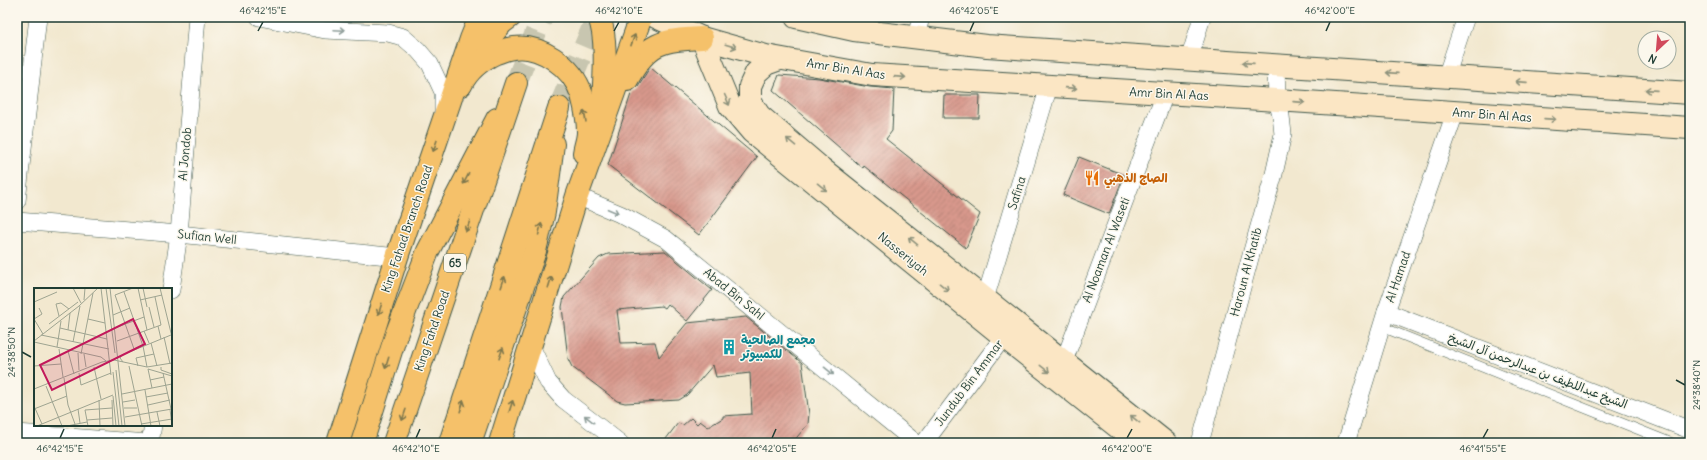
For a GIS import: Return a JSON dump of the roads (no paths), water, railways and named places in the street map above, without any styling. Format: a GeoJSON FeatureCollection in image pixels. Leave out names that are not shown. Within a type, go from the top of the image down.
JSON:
{"type":"FeatureCollection","features":[{"type":"Feature","properties":{"kind":"main road"},"geometry":{"type":"LineString","coordinates":[[471,39],[473,17]]}},
{"type":"Feature","properties":{"kind":"main road","name":"King Fahad Branch Road"},"geometry":{"type":"LineString","coordinates":[[338,443],[397,256],[444,122],[471,39],[480,17]]}},
{"type":"Feature","properties":{"kind":"main road"},"geometry":{"type":"LineString","coordinates":[[461,71],[502,23],[510,17]]}},
{"type":"Feature","properties":{"kind":"main road"},"geometry":{"type":"LineString","coordinates":[[599,17],[602,24],[604,58],[602,127]]}},
{"type":"Feature","properties":{"kind":"main road"},"geometry":{"type":"LineString","coordinates":[[500,443],[577,196],[641,17]]}},
{"type":"Feature","properties":{"kind":"main road","name":"Amr Bin Al Aas"},"geometry":{"type":"LineString","coordinates":[[656,17],[702,38],[766,56],[872,75],[1277,100],[1690,128]]}},
{"type":"Feature","properties":{"kind":"main road"},"geometry":{"type":"LineString","coordinates":[[796,17],[854,30],[919,27],[987,46],[1690,93]]}},
{"type":"Feature","properties":{"kind":"main road"},"geometry":{"type":"LineString","coordinates":[[602,127],[639,59],[653,46],[674,39],[702,38]]}},
{"type":"Feature","properties":{"kind":"main road","name":"Nasseriyah"},"geometry":{"type":"LineString","coordinates":[[702,38],[730,106],[752,132],[1009,329],[1138,443]]}},
{"type":"Feature","properties":{"kind":"main road"},"geometry":{"type":"LineString","coordinates":[[444,122],[465,76],[483,59],[508,48],[527,48],[549,55],[566,69],[578,86],[582,96],[588,132],[577,196]]}},
{"type":"Feature","properties":{"kind":"main road","name":"Nasseriyah"},"geometry":{"type":"LineString","coordinates":[[780,59],[766,64],[756,72],[750,86],[750,101],[759,115],[821,168],[985,299],[1009,329],[1064,361],[1166,443]]}},
{"type":"Feature","properties":{"kind":"main road","name":"King Fahd Road"},"geometry":{"type":"LineString","coordinates":[[362,443],[396,335],[428,251],[516,83],[394,443]]}},
{"type":"Feature","properties":{"kind":"main road"},"geometry":{"type":"LineString","coordinates":[[450,443],[560,108],[544,212],[535,251],[470,443]]}},
{"type":"Feature","properties":{"kind":"street"},"geometry":{"type":"LineString","coordinates":[[17,201],[38,17]]}},
{"type":"Feature","properties":{"kind":"street","name":"Al Jondob"},"geometry":{"type":"LineString","coordinates":[[171,288],[179,234],[197,17]]}},
{"type":"Feature","properties":{"kind":"street"},"geometry":{"type":"LineString","coordinates":[[259,17],[325,30],[388,33],[403,37],[418,50],[430,64],[442,92],[444,122]]}},
{"type":"Feature","properties":{"kind":"street"},"geometry":{"type":"LineString","coordinates":[[1190,60],[1202,17]]}},
{"type":"Feature","properties":{"kind":"street"},"geometry":{"type":"LineString","coordinates":[[1446,77],[1466,17]]}},
{"type":"Feature","properties":{"kind":"street","name":"Haroun Al Khatib"},"geometry":{"type":"LineString","coordinates":[[1200,443],[1274,174],[1283,134],[1277,100],[1276,65]]}},
{"type":"Feature","properties":{"kind":"street","name":"Safina"},"geometry":{"type":"LineString","coordinates":[[985,299],[1049,86]]}},
{"type":"Feature","properties":{"kind":"street","name":"Al Noaman Al Waseti"},"geometry":{"type":"LineString","coordinates":[[1064,361],[1166,94]]}},
{"type":"Feature","properties":{"kind":"street","name":"Al Hamad"},"geometry":{"type":"LineString","coordinates":[[1346,443],[1384,320],[1455,113]]}},
{"type":"Feature","properties":{"kind":"street","name":"Abad Bin Sahl"},"geometry":{"type":"LineString","coordinates":[[577,196],[620,214],[666,239],[916,443]]}},
{"type":"Feature","properties":{"kind":"street","name":"Sufian Well"},"geometry":{"type":"LineString","coordinates":[[17,221],[179,234],[397,256]]}},
{"type":"Feature","properties":{"kind":"street","name":"الشيخ عبداللطيف بن عبدالرحمن آل الشيخ"},"geometry":{"type":"LineString","coordinates":[[1384,320],[1690,430]]}},
{"type":"Feature","properties":{"kind":"street","name":"Jundub Bin Ammar"},"geometry":{"type":"LineString","coordinates":[[924,443],[1009,329]]}},
{"type":"Feature","properties":{"kind":"street"},"geometry":{"type":"LineString","coordinates":[[530,346],[548,382],[563,399],[620,443]]}},
{"type":"Feature","properties":{"kind":"street"},"geometry":{"type":"LineString","coordinates":[[150,443],[152,426]]}},
{"type":"Feature","properties":{"kind":"street"},"geometry":{"type":"LineString","coordinates":[[17,432],[147,443]]}},
{"type":"Feature","properties":{"kind":"lane"},"geometry":{"type":"LineString","coordinates":[[1384,320],[1672,443]]}},
{"type":"Feature","properties":{"kind":"tunnel"},"geometry":{"type":"LineString","coordinates":[[516,83],[542,17]]}},
{"type":"Feature","properties":{"kind":"tunnel"},"geometry":{"type":"LineString","coordinates":[[559,108],[597,17]]}},
{"type":"Feature","properties":{"kind":"place","name":"الصاج الذهبي"},"geometry":{"type":"Point","coordinates":[1092,178]}},
{"type":"Feature","properties":{"kind":"place","name":"مجمع الصالحية للكمبيوتر"},"geometry":{"type":"Point","coordinates":[729,347]}}]}
